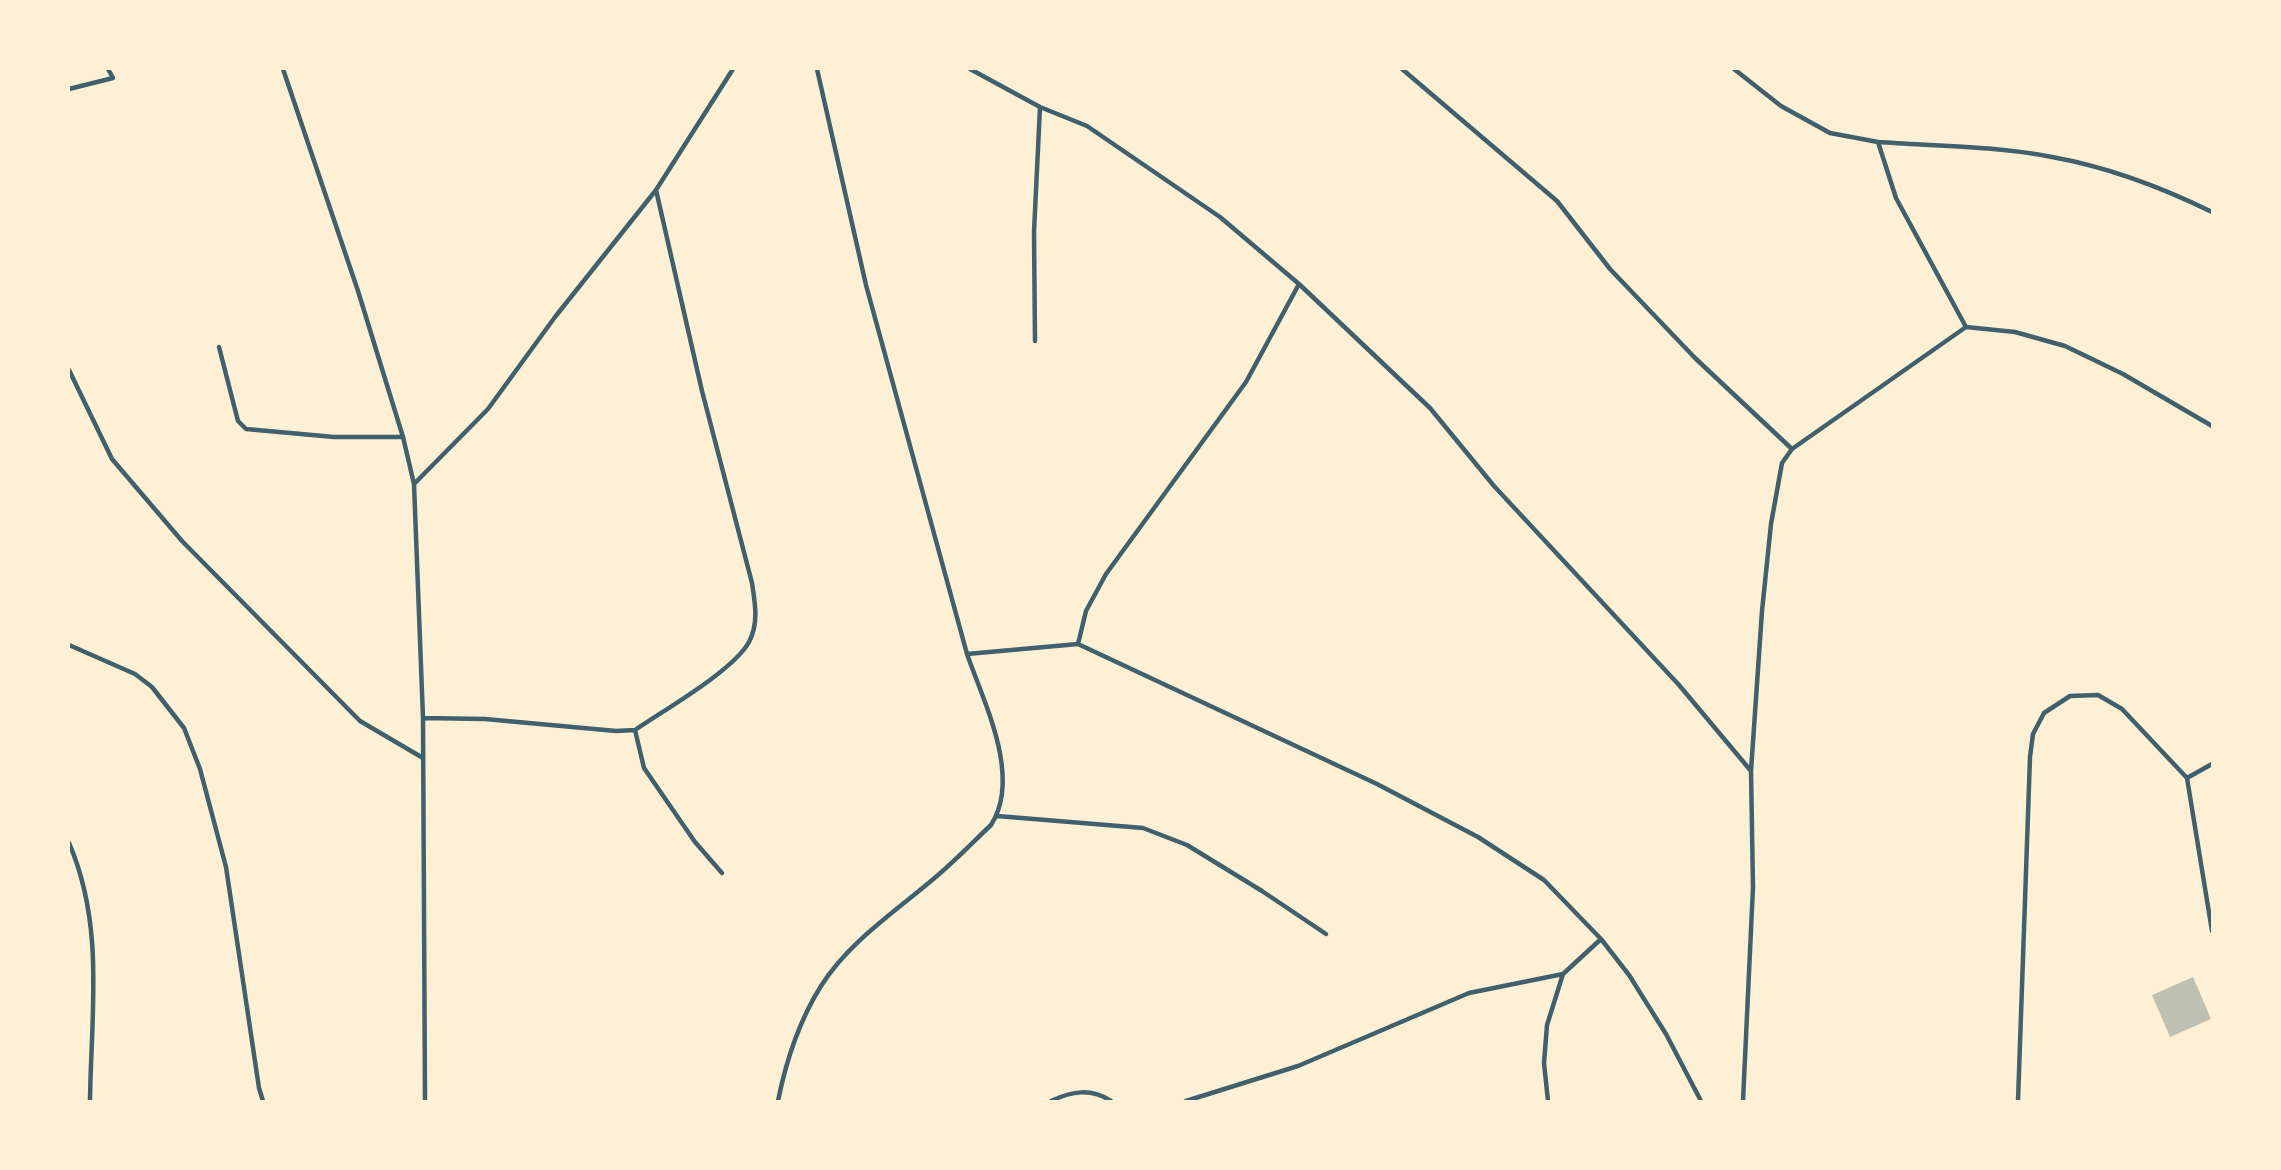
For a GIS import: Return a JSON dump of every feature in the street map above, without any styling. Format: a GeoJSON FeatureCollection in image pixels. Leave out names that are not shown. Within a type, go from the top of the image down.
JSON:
{"type":"FeatureCollection","features":[{"type":"Feature","properties":{"kind":"lane"},"geometry":{"type":"LineString","coordinates":[[69,89],[112,78],[108,69]]}},
{"type":"Feature","properties":{"kind":"lane"},"geometry":{"type":"LineString","coordinates":[[283,69],[358,291],[403,437],[414,484],[423,717],[425,1101]]}},
{"type":"Feature","properties":{"kind":"lane"},"geometry":{"type":"LineString","coordinates":[[414,484],[488,409],[610,245],[656,190],[733,69]]}},
{"type":"Feature","properties":{"kind":"lane"},"geometry":{"type":"LineString","coordinates":[[778,1101],[790,1055],[806,1014],[823,983],[869,932],[932,880],[991,825],[997,816],[1004,780],[998,744],[967,654],[866,285],[817,69]]}},
{"type":"Feature","properties":{"kind":"lane"},"geometry":{"type":"LineString","coordinates":[[970,69],[1040,107],[1087,126],[1220,217],[1299,284],[1430,408],[1494,486],[1679,685],[1751,771]]}},
{"type":"Feature","properties":{"kind":"lane"},"geometry":{"type":"LineString","coordinates":[[1402,69],[1557,201],[1626,285],[1695,358],[1792,448]]}},
{"type":"Feature","properties":{"kind":"lane"},"geometry":{"type":"LineString","coordinates":[[1734,69],[1781,106],[1830,133],[1878,142],[2050,157],[2085,164],[2168,191],[2212,212]]}},
{"type":"Feature","properties":{"kind":"lane"},"geometry":{"type":"LineString","coordinates":[[1035,341],[1034,232],[1040,107]]}},
{"type":"Feature","properties":{"kind":"lane"},"geometry":{"type":"LineString","coordinates":[[1878,142],[1896,198],[1966,327]]}},
{"type":"Feature","properties":{"kind":"lane"},"geometry":{"type":"LineString","coordinates":[[423,717],[635,730],[733,661],[748,642],[754,626],[756,607],[730,494],[702,391],[656,190]]}},
{"type":"Feature","properties":{"kind":"lane"},"geometry":{"type":"LineString","coordinates":[[1077,644],[1086,611],[1106,574],[1246,382],[1299,284]]}},
{"type":"Feature","properties":{"kind":"lane"},"geometry":{"type":"LineString","coordinates":[[1743,1101],[1754,886],[1751,771],[1761,611],[1771,524],[1782,463],[1792,448],[1966,327],[2015,332],[2065,346],[2123,374],[2212,426]]}},
{"type":"Feature","properties":{"kind":"lane"},"geometry":{"type":"LineString","coordinates":[[219,347],[238,421],[246,429],[334,437],[403,437]]}},
{"type":"Feature","properties":{"kind":"lane"},"geometry":{"type":"LineString","coordinates":[[69,370],[112,459],[182,541],[360,721],[423,758]]}},
{"type":"Feature","properties":{"kind":"lane"},"geometry":{"type":"LineString","coordinates":[[967,654],[1077,644],[1377,783],[1478,837],[1544,880],[1601,939],[1629,975],[1666,1034],[1701,1101]]}},
{"type":"Feature","properties":{"kind":"lane"},"geometry":{"type":"LineString","coordinates":[[69,645],[135,674],[152,687],[184,728],[200,769],[226,867],[259,1088],[263,1101]]}},
{"type":"Feature","properties":{"kind":"lane"},"geometry":{"type":"LineString","coordinates":[[2018,1101],[2030,757],[2033,734],[2044,713],[2070,696],[2098,695],[2122,709],[2187,778],[2212,932]]}},
{"type":"Feature","properties":{"kind":"lane"},"geometry":{"type":"LineString","coordinates":[[635,730],[644,768],[695,842],[722,873]]}},
{"type":"Feature","properties":{"kind":"lane"},"geometry":{"type":"LineString","coordinates":[[2187,778],[2212,764]]}},
{"type":"Feature","properties":{"kind":"lane"},"geometry":{"type":"LineString","coordinates":[[997,816],[1143,828],[1187,845],[1326,934]]}},
{"type":"Feature","properties":{"kind":"lane"},"geometry":{"type":"LineString","coordinates":[[69,843],[84,889],[94,940],[90,1101]]}},
{"type":"Feature","properties":{"kind":"lane"},"geometry":{"type":"LineString","coordinates":[[1548,1101],[1544,1063],[1547,1025],[1563,974],[1601,939]]}},
{"type":"Feature","properties":{"kind":"lane"},"geometry":{"type":"LineString","coordinates":[[1186,1101],[1298,1066],[1469,993],[1563,974]]}},
{"type":"Feature","properties":{"kind":"lane"},"geometry":{"type":"LineString","coordinates":[[1050,1101],[1064,1095],[1082,1092],[1100,1094],[1111,1101]]}},
{"type":"Feature","properties":{"kind":"building"},"geometry":{"type":"Polygon","coordinates":[[[2193,977],[2211,1019],[2170,1037],[2152,995],[2193,977]]]}}]}
